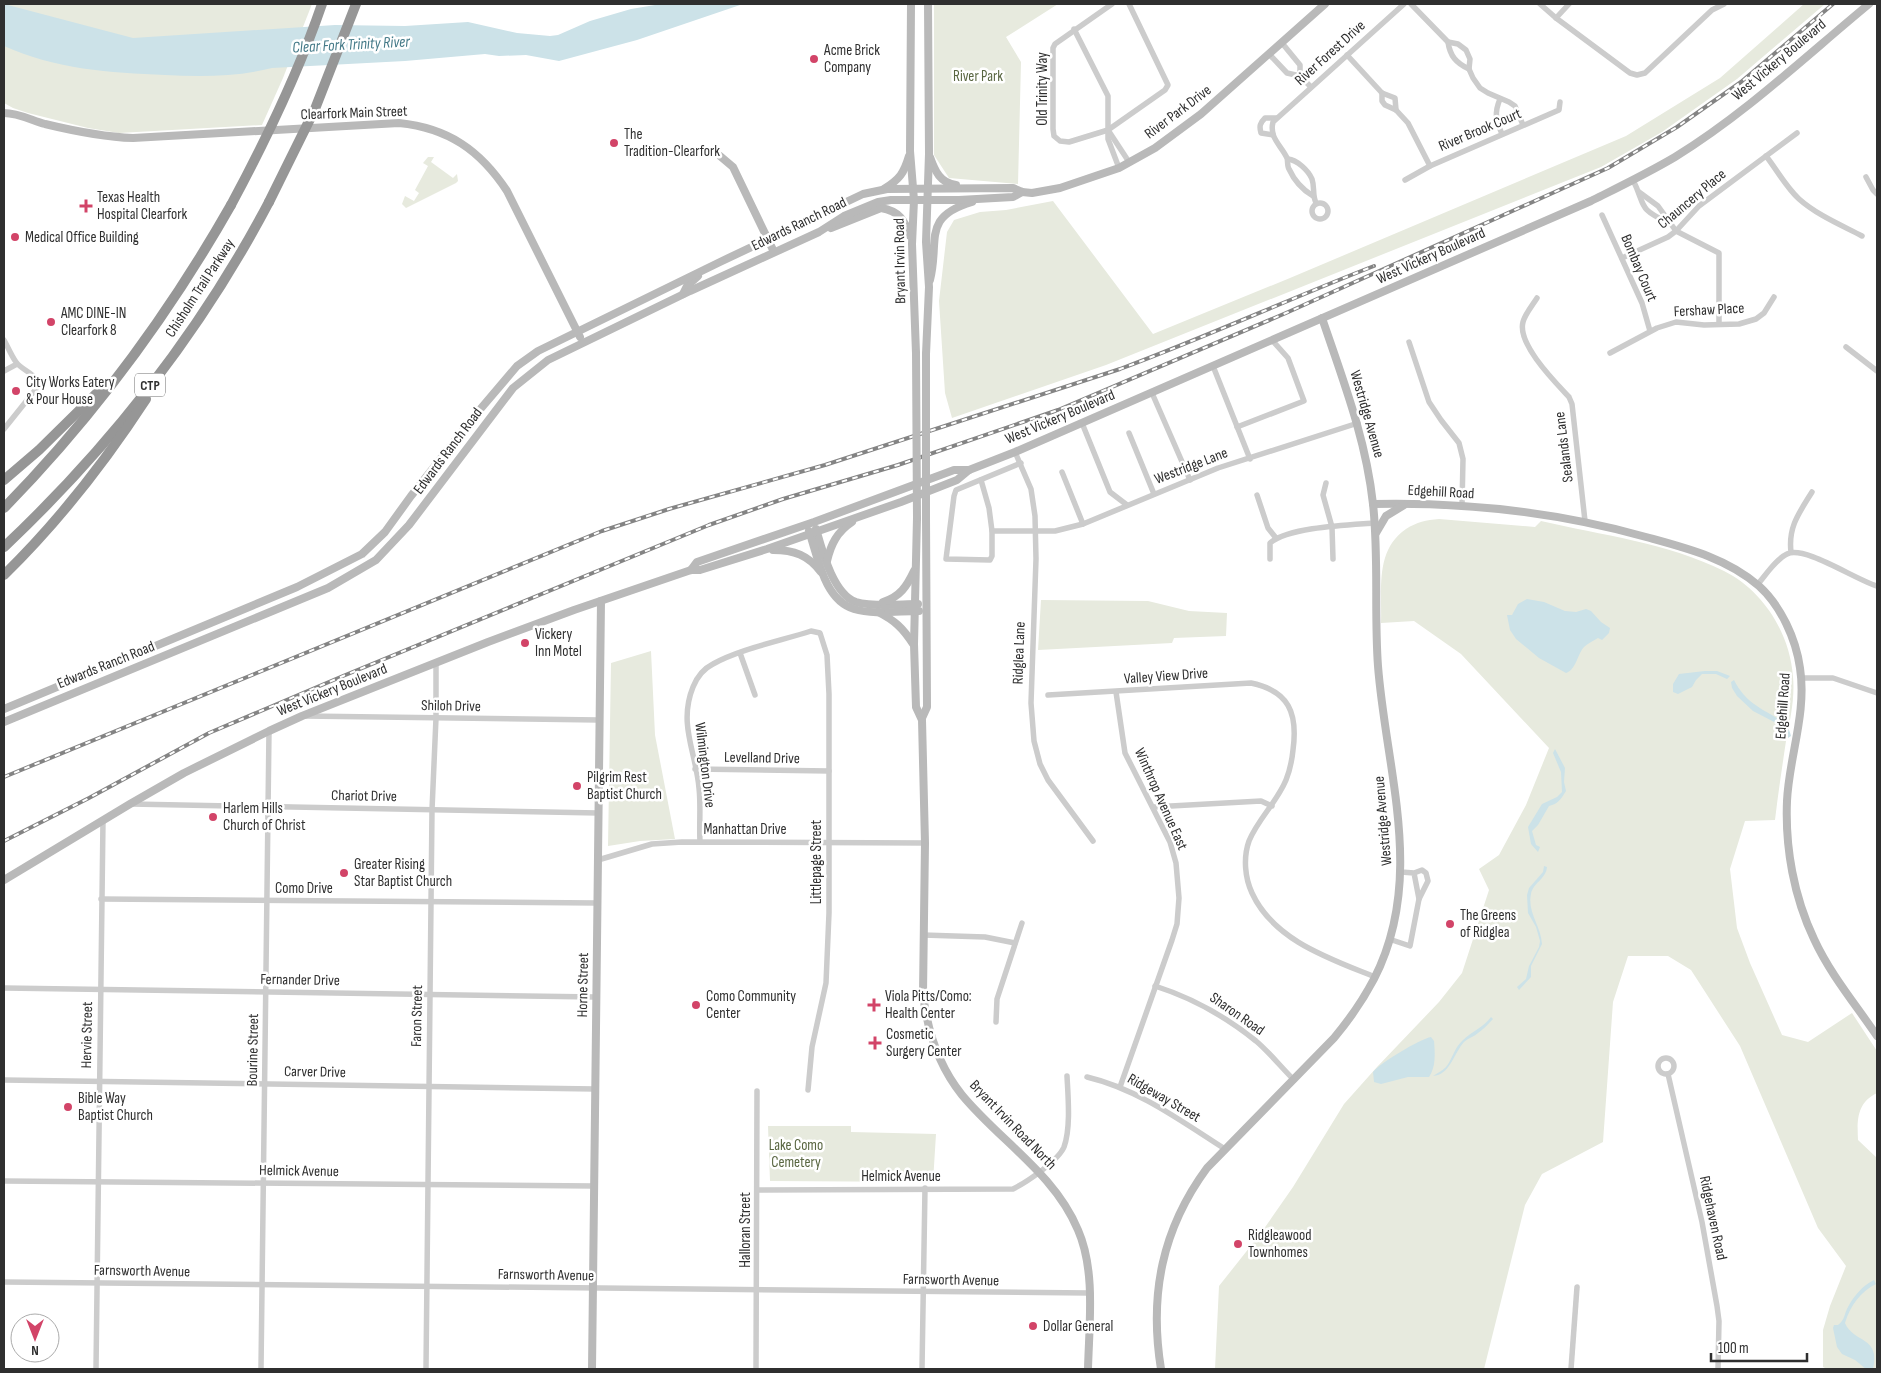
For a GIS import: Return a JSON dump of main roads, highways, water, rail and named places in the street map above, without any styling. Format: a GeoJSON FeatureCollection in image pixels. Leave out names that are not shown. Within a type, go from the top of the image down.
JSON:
{"type":"FeatureCollection","features":[{"type":"Feature","properties":{"kind":"highway","name":"Chisholm Trail Parkway"},"geometry":{"type":"LineString","coordinates":[[4,508],[70,436],[134,356],[190,275],[231,206],[267,137],[289,88],[322,4]]}},
{"type":"Feature","properties":{"kind":"highway","name":"Chisholm Trail Parkway"},"geometry":{"type":"LineString","coordinates":[[4,547],[44,508],[103,443],[196,324],[230,272],[269,202],[315,109],[356,4]]}},
{"type":"Feature","properties":{"kind":"highway"},"geometry":{"type":"LineString","coordinates":[[4,575],[41,536],[96,471],[123,434],[196,324]]}},
{"type":"Feature","properties":{"kind":"highway"},"geometry":{"type":"LineString","coordinates":[[4,480],[56,434],[134,356]]}},
{"type":"Feature","properties":{"kind":"water","name":"Clear Fork Trinity River"},"geometry":{"type":"Polygon","coordinates":[[[4,4],[133,38],[335,25],[405,26],[468,22],[517,33],[550,36],[558,35],[590,21],[631,9],[661,4],[743,4],[637,40],[559,61],[526,55],[499,56],[485,54],[405,61],[272,68],[232,75],[178,76],[103,71],[63,65],[23,54],[4,46],[4,4]]]}},
{"type":"Feature","properties":{"kind":"water"},"geometry":{"type":"Polygon","coordinates":[[[1527,599],[1544,602],[1565,611],[1576,612],[1586,609],[1591,611],[1601,622],[1610,628],[1609,633],[1602,640],[1598,638],[1584,647],[1572,669],[1566,673],[1539,658],[1516,639],[1510,630],[1507,615],[1512,615],[1518,604],[1527,599]]]}},
{"type":"Feature","properties":{"kind":"water"},"geometry":{"type":"Polygon","coordinates":[[[1717,671],[1730,676],[1727,679],[1716,674],[1702,674],[1692,687],[1678,694],[1673,692],[1673,684],[1679,674],[1717,671]]]}},
{"type":"Feature","properties":{"kind":"water"},"geometry":{"type":"Polygon","coordinates":[[[1734,680],[1750,701],[1782,722],[1789,730],[1791,736],[1788,738],[1780,725],[1753,711],[1737,696],[1732,688],[1731,682],[1734,680]]]}},
{"type":"Feature","properties":{"kind":"water"},"geometry":{"type":"Polygon","coordinates":[[[1555,749],[1565,768],[1564,782],[1566,791],[1559,801],[1549,806],[1538,825],[1532,831],[1536,845],[1540,847],[1538,852],[1531,844],[1528,827],[1542,804],[1557,797],[1562,792],[1561,772],[1553,753],[1555,749]]]}},
{"type":"Feature","properties":{"kind":"water"},"geometry":{"type":"Polygon","coordinates":[[[1544,866],[1547,867],[1546,871],[1532,890],[1530,901],[1542,944],[1531,966],[1531,977],[1519,990],[1517,987],[1526,979],[1529,966],[1539,947],[1540,941],[1536,927],[1528,913],[1527,895],[1529,888],[1543,872],[1544,866]]]}},
{"type":"Feature","properties":{"kind":"water"},"geometry":{"type":"Polygon","coordinates":[[[1491,1017],[1493,1019],[1484,1028],[1464,1042],[1448,1068],[1439,1075],[1433,1076],[1446,1067],[1463,1040],[1485,1024],[1491,1017]]]}},
{"type":"Feature","properties":{"kind":"water"},"geometry":{"type":"Polygon","coordinates":[[[1431,1037],[1434,1041],[1435,1050],[1433,1069],[1429,1077],[1408,1077],[1381,1084],[1374,1082],[1373,1072],[1377,1068],[1392,1057],[1431,1037]]]}},
{"type":"Feature","properties":{"kind":"water"},"geometry":{"type":"Polygon","coordinates":[[[1874,1280],[1876,1284],[1857,1300],[1845,1323],[1854,1334],[1870,1345],[1873,1351],[1873,1369],[1866,1369],[1855,1360],[1842,1354],[1837,1347],[1833,1328],[1834,1325],[1838,1325],[1842,1321],[1856,1295],[1862,1288],[1874,1280]]]}},
{"type":"Feature","properties":{"kind":"railway"},"geometry":{"type":"LineString","coordinates":[[4,841],[89,798],[209,733],[343,676],[709,525],[783,499],[898,465],[1058,410],[1286,313],[1608,168],[1677,127],[1741,82],[1833,4]]}},
{"type":"Feature","properties":{"kind":"railway"},"geometry":{"type":"LineString","coordinates":[[4,777],[602,531],[669,509],[825,465],[1120,369],[1374,266]]}},
{"type":"Feature","properties":{"kind":"place","name":"Acme Brick Company"},"geometry":{"type":"Point","coordinates":[814,59]}},
{"type":"Feature","properties":{"kind":"place","name":"The Tradition-Clearfork"},"geometry":{"type":"Point","coordinates":[614,143]}},
{"type":"Feature","properties":{"kind":"place","name":"Texas Health Hospital Clearfork"},"geometry":{"type":"Point","coordinates":[86,206]}},
{"type":"Feature","properties":{"kind":"place","name":"Medical Office Building"},"geometry":{"type":"Point","coordinates":[15,237]}},
{"type":"Feature","properties":{"kind":"place","name":"AMC DINE-IN Clearfork 8"},"geometry":{"type":"Point","coordinates":[51,322]}},
{"type":"Feature","properties":{"kind":"place","name":"City Works Eatery & Pour House"},"geometry":{"type":"Point","coordinates":[16,391]}},
{"type":"Feature","properties":{"kind":"place","name":"Vickery Inn Motel"},"geometry":{"type":"Point","coordinates":[525,643]}},
{"type":"Feature","properties":{"kind":"place","name":"Pilgrim Rest Baptist Church"},"geometry":{"type":"Point","coordinates":[577,786]}},
{"type":"Feature","properties":{"kind":"place","name":"Harlem Hills Church of Christ"},"geometry":{"type":"Point","coordinates":[213,817]}},
{"type":"Feature","properties":{"kind":"place","name":"Greater Rising Star Baptist Church"},"geometry":{"type":"Point","coordinates":[344,873]}},
{"type":"Feature","properties":{"kind":"place","name":"The Greens of Ridglea"},"geometry":{"type":"Point","coordinates":[1450,924]}},
{"type":"Feature","properties":{"kind":"place","name":"Como Community Center"},"geometry":{"type":"Point","coordinates":[696,1005]}},
{"type":"Feature","properties":{"kind":"place","name":"Viola Pitts/Como: Health Center"},"geometry":{"type":"Point","coordinates":[874,1005]}},
{"type":"Feature","properties":{"kind":"place","name":"Cosmetic Surgery Center"},"geometry":{"type":"Point","coordinates":[875,1043]}},
{"type":"Feature","properties":{"kind":"place","name":"Bible Way Baptist Church"},"geometry":{"type":"Point","coordinates":[68,1107]}},
{"type":"Feature","properties":{"kind":"place","name":"Ridgleawood Townhomes"},"geometry":{"type":"Point","coordinates":[1238,1244]}},
{"type":"Feature","properties":{"kind":"place","name":"Dollar General"},"geometry":{"type":"Point","coordinates":[1033,1326]}},
{"type":"Feature","properties":{"kind":"park label","name":"River Park"},"geometry":{"type":"Point","coordinates":[978,76]}},
{"type":"Feature","properties":{"kind":"park label","name":"Lake Como Cemetery"},"geometry":{"type":"Point","coordinates":[796,1154]}}]}
